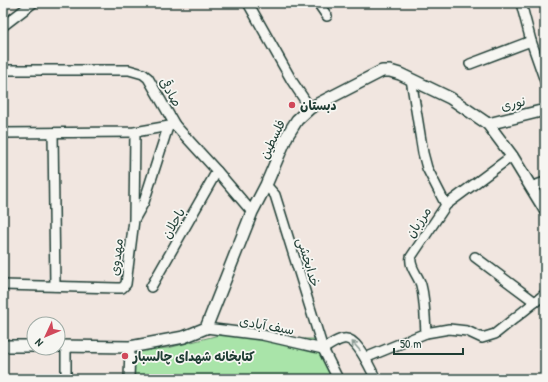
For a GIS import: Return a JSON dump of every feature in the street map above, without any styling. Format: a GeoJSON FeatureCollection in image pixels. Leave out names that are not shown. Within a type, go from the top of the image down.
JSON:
{"type":"FeatureCollection","features":[{"type":"Feature","properties":{"kind":"street"},"geometry":{"type":"LineString","coordinates":[[3,26],[33,3]]}},
{"type":"Feature","properties":{"kind":"street"},"geometry":{"type":"LineString","coordinates":[[248,3],[292,81],[310,108]]}},
{"type":"Feature","properties":{"kind":"street"},"geometry":{"type":"LineString","coordinates":[[318,3],[328,16]]}},
{"type":"Feature","properties":{"kind":"street"},"geometry":{"type":"LineString","coordinates":[[521,3],[531,41],[545,81]]}},
{"type":"Feature","properties":{"kind":"street"},"geometry":{"type":"LineString","coordinates":[[470,64],[531,41]]}},
{"type":"Feature","properties":{"kind":"street","name":"صادقی"},"geometry":{"type":"LineString","coordinates":[[3,70],[129,70],[143,74],[148,78],[172,126],[218,171],[252,212]]}},
{"type":"Feature","properties":{"kind":"street","name":"فلسطین"},"geometry":{"type":"LineString","coordinates":[[206,328],[252,212],[266,185],[287,136],[297,120],[310,108],[382,71],[390,71],[411,79],[450,98],[488,124],[512,156],[545,210]]}},
{"type":"Feature","properties":{"kind":"street"},"geometry":{"type":"LineString","coordinates":[[411,79],[423,153],[427,168],[446,205]]}},
{"type":"Feature","properties":{"kind":"street","name":"نوری"},"geometry":{"type":"LineString","coordinates":[[488,124],[545,110]]}},
{"type":"Feature","properties":{"kind":"street"},"geometry":{"type":"LineString","coordinates":[[3,133],[135,132],[172,126],[144,202],[134,220]]}},
{"type":"Feature","properties":{"kind":"street"},"geometry":{"type":"LineString","coordinates":[[53,132],[55,286]]}},
{"type":"Feature","properties":{"kind":"street","name":"مهدوی"},"geometry":{"type":"LineString","coordinates":[[3,285],[122,288],[126,284],[134,220],[135,132]]}},
{"type":"Feature","properties":{"kind":"street","name":"مرزبان"},"geometry":{"type":"LineString","coordinates":[[426,333],[422,288],[418,276],[410,262],[411,257],[446,205],[512,156]]}},
{"type":"Feature","properties":{"kind":"street","name":"باجلان"},"geometry":{"type":"LineString","coordinates":[[151,287],[218,171]]}},
{"type":"Feature","properties":{"kind":"street"},"geometry":{"type":"LineString","coordinates":[[531,187],[545,182]]}},
{"type":"Feature","properties":{"kind":"street","name":"خدابخشی"},"geometry":{"type":"LineString","coordinates":[[266,185],[275,196],[323,349],[338,379]]}},
{"type":"Feature","properties":{"kind":"street"},"geometry":{"type":"LineString","coordinates":[[475,257],[534,302]]}},
{"type":"Feature","properties":{"kind":"street"},"geometry":{"type":"LineString","coordinates":[[365,358],[426,333],[449,329],[467,331],[482,338],[495,334],[545,294]]}},
{"type":"Feature","properties":{"kind":"street"},"geometry":{"type":"LineString","coordinates":[[66,346],[130,347],[184,337],[206,328]]}},
{"type":"Feature","properties":{"kind":"street","name":"سیف آبادی"},"geometry":{"type":"LineString","coordinates":[[206,328],[262,335],[323,349]]}},
{"type":"Feature","properties":{"kind":"street"},"geometry":{"type":"LineString","coordinates":[[323,349],[343,338],[348,339],[355,343],[376,379]]}},
{"type":"Feature","properties":{"kind":"street"},"geometry":{"type":"LineString","coordinates":[[3,346],[26,346]]}},
{"type":"Feature","properties":{"kind":"street"},"geometry":{"type":"LineString","coordinates":[[129,379],[130,347]]}},
{"type":"Feature","properties":{"kind":"street"},"geometry":{"type":"LineString","coordinates":[[63,356],[66,379]]}},
{"type":"Feature","properties":{"kind":"green space"},"geometry":{"type":"Polygon","coordinates":[[[219,335],[284,339],[321,339],[335,379],[133,379],[134,350],[168,348],[219,335]]]}},
{"type":"Feature","properties":{"kind":"place","name":"دبستان"},"geometry":{"type":"Point","coordinates":[292,105]}},
{"type":"Feature","properties":{"kind":"place","name":"کتابخانه شهدای چالسبار"},"geometry":{"type":"Point","coordinates":[125,356]}}]}
